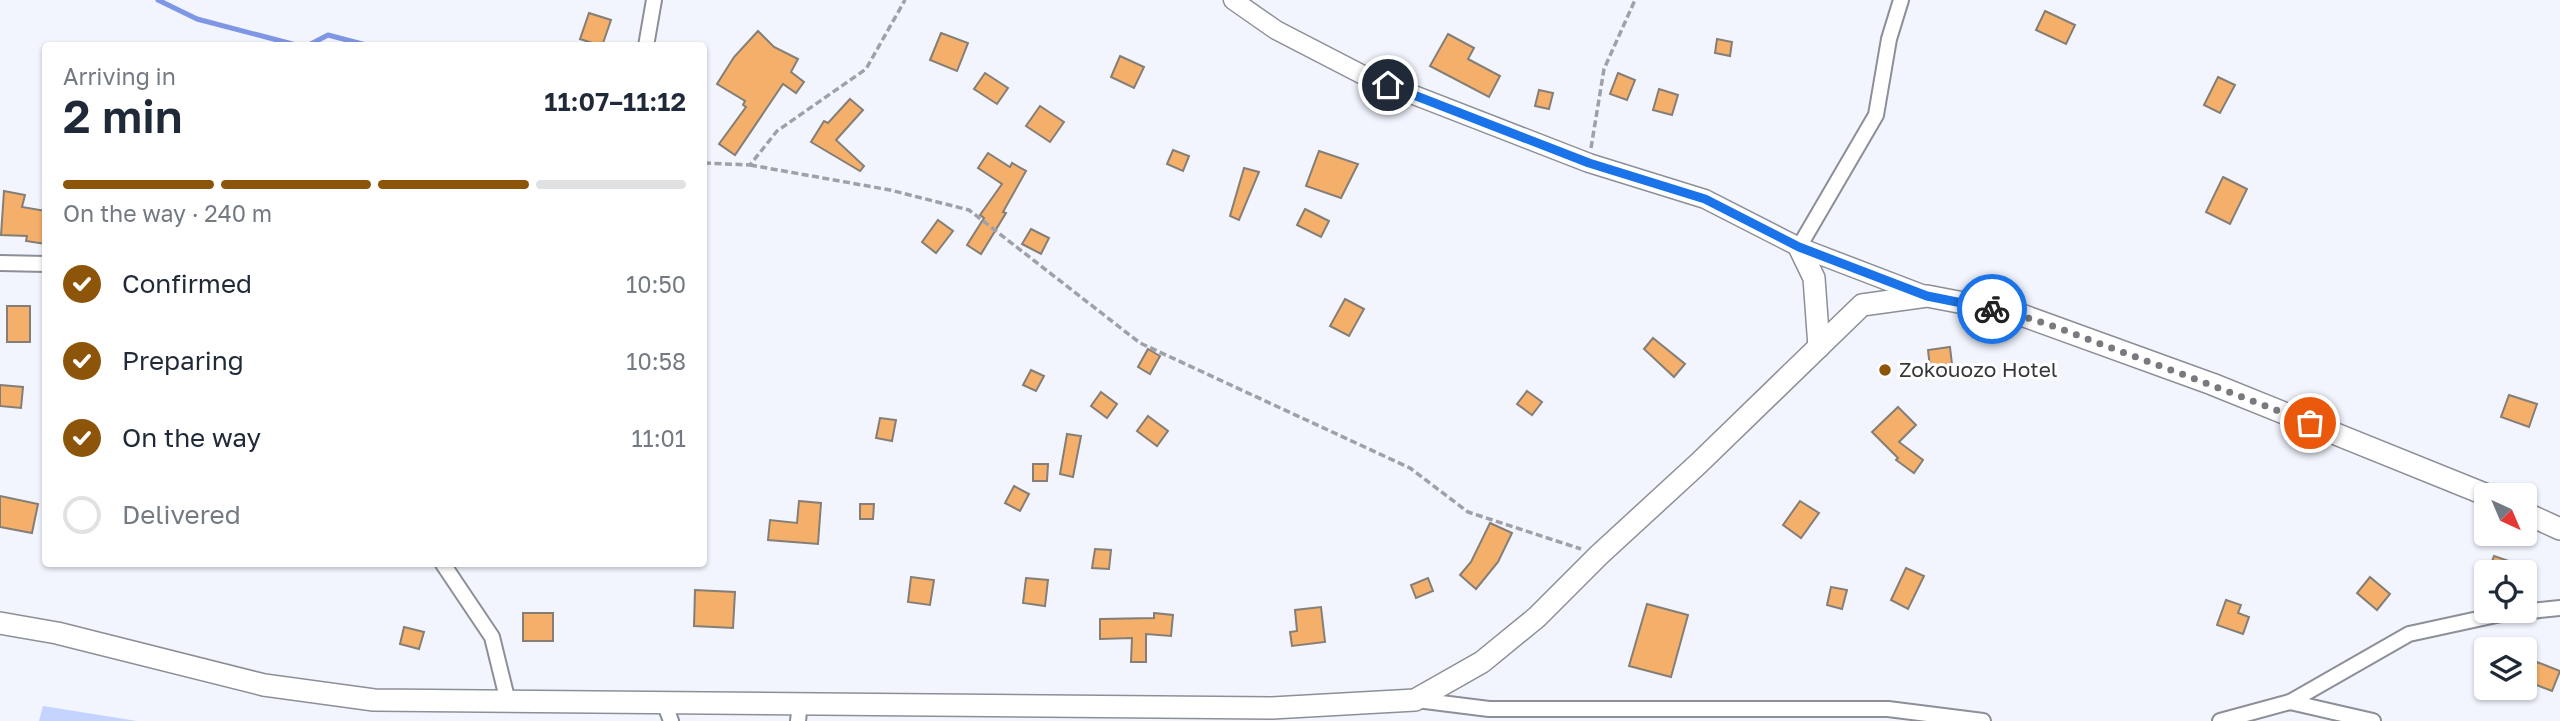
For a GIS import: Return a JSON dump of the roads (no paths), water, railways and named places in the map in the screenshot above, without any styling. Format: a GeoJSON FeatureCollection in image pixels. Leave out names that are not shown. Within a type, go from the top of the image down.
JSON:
{"type":"FeatureCollection","features":[{"type":"Feature","properties":{"kind":"main road"},"geometry":{"type":"LineString","coordinates":[[1799,247],[1814,278],[1819,347]]}},
{"type":"Feature","properties":{"kind":"main road"},"geometry":{"type":"LineString","coordinates":[[0,623],[57,633],[264,685],[374,701],[508,702],[668,713],[1271,714],[1415,700],[1482,662],[1537,617],[1598,555],[1698,464],[1862,305],[1927,296],[2015,313],[2212,384],[2474,490]]}},
{"type":"Feature","properties":{"kind":"main road"},"geometry":{"type":"LineString","coordinates":[[2538,519],[2560,529]]}},
{"type":"Feature","properties":{"kind":"street"},"geometry":{"type":"LineString","coordinates":[[647,42],[654,0]]}},
{"type":"Feature","properties":{"kind":"street"},"geometry":{"type":"LineString","coordinates":[[1234,0],[1276,30],[1365,76],[1589,163],[1705,199],[1799,247],[1927,296]]}},
{"type":"Feature","properties":{"kind":"street"},"geometry":{"type":"LineString","coordinates":[[1799,247],[1876,115],[1889,39],[1901,0]]}},
{"type":"Feature","properties":{"kind":"street"},"geometry":{"type":"LineString","coordinates":[[0,263],[42,264]]}},
{"type":"Feature","properties":{"kind":"street"},"geometry":{"type":"LineString","coordinates":[[445,567],[492,637],[508,702]]}},
{"type":"Feature","properties":{"kind":"street"},"geometry":{"type":"LineString","coordinates":[[2220,721],[2290,702],[2409,635],[2501,614],[2560,608]]}},
{"type":"Feature","properties":{"kind":"street"},"geometry":{"type":"LineString","coordinates":[[1415,700],[1489,709],[1888,709],[1983,721]]}},
{"type":"Feature","properties":{"kind":"street"},"geometry":{"type":"LineString","coordinates":[[2290,702],[2373,721]]}},
{"type":"Feature","properties":{"kind":"waterway"},"geometry":{"type":"LineString","coordinates":[[158,0],[197,19],[285,42]]}},
{"type":"Feature","properties":{"kind":"waterway"},"geometry":{"type":"LineString","coordinates":[[315,42],[328,35],[355,42]]}},
{"type":"Feature","properties":{"kind":"place","name":"Zokouozo Hotel"},"geometry":{"type":"Point","coordinates":[1885,370]}}]}
